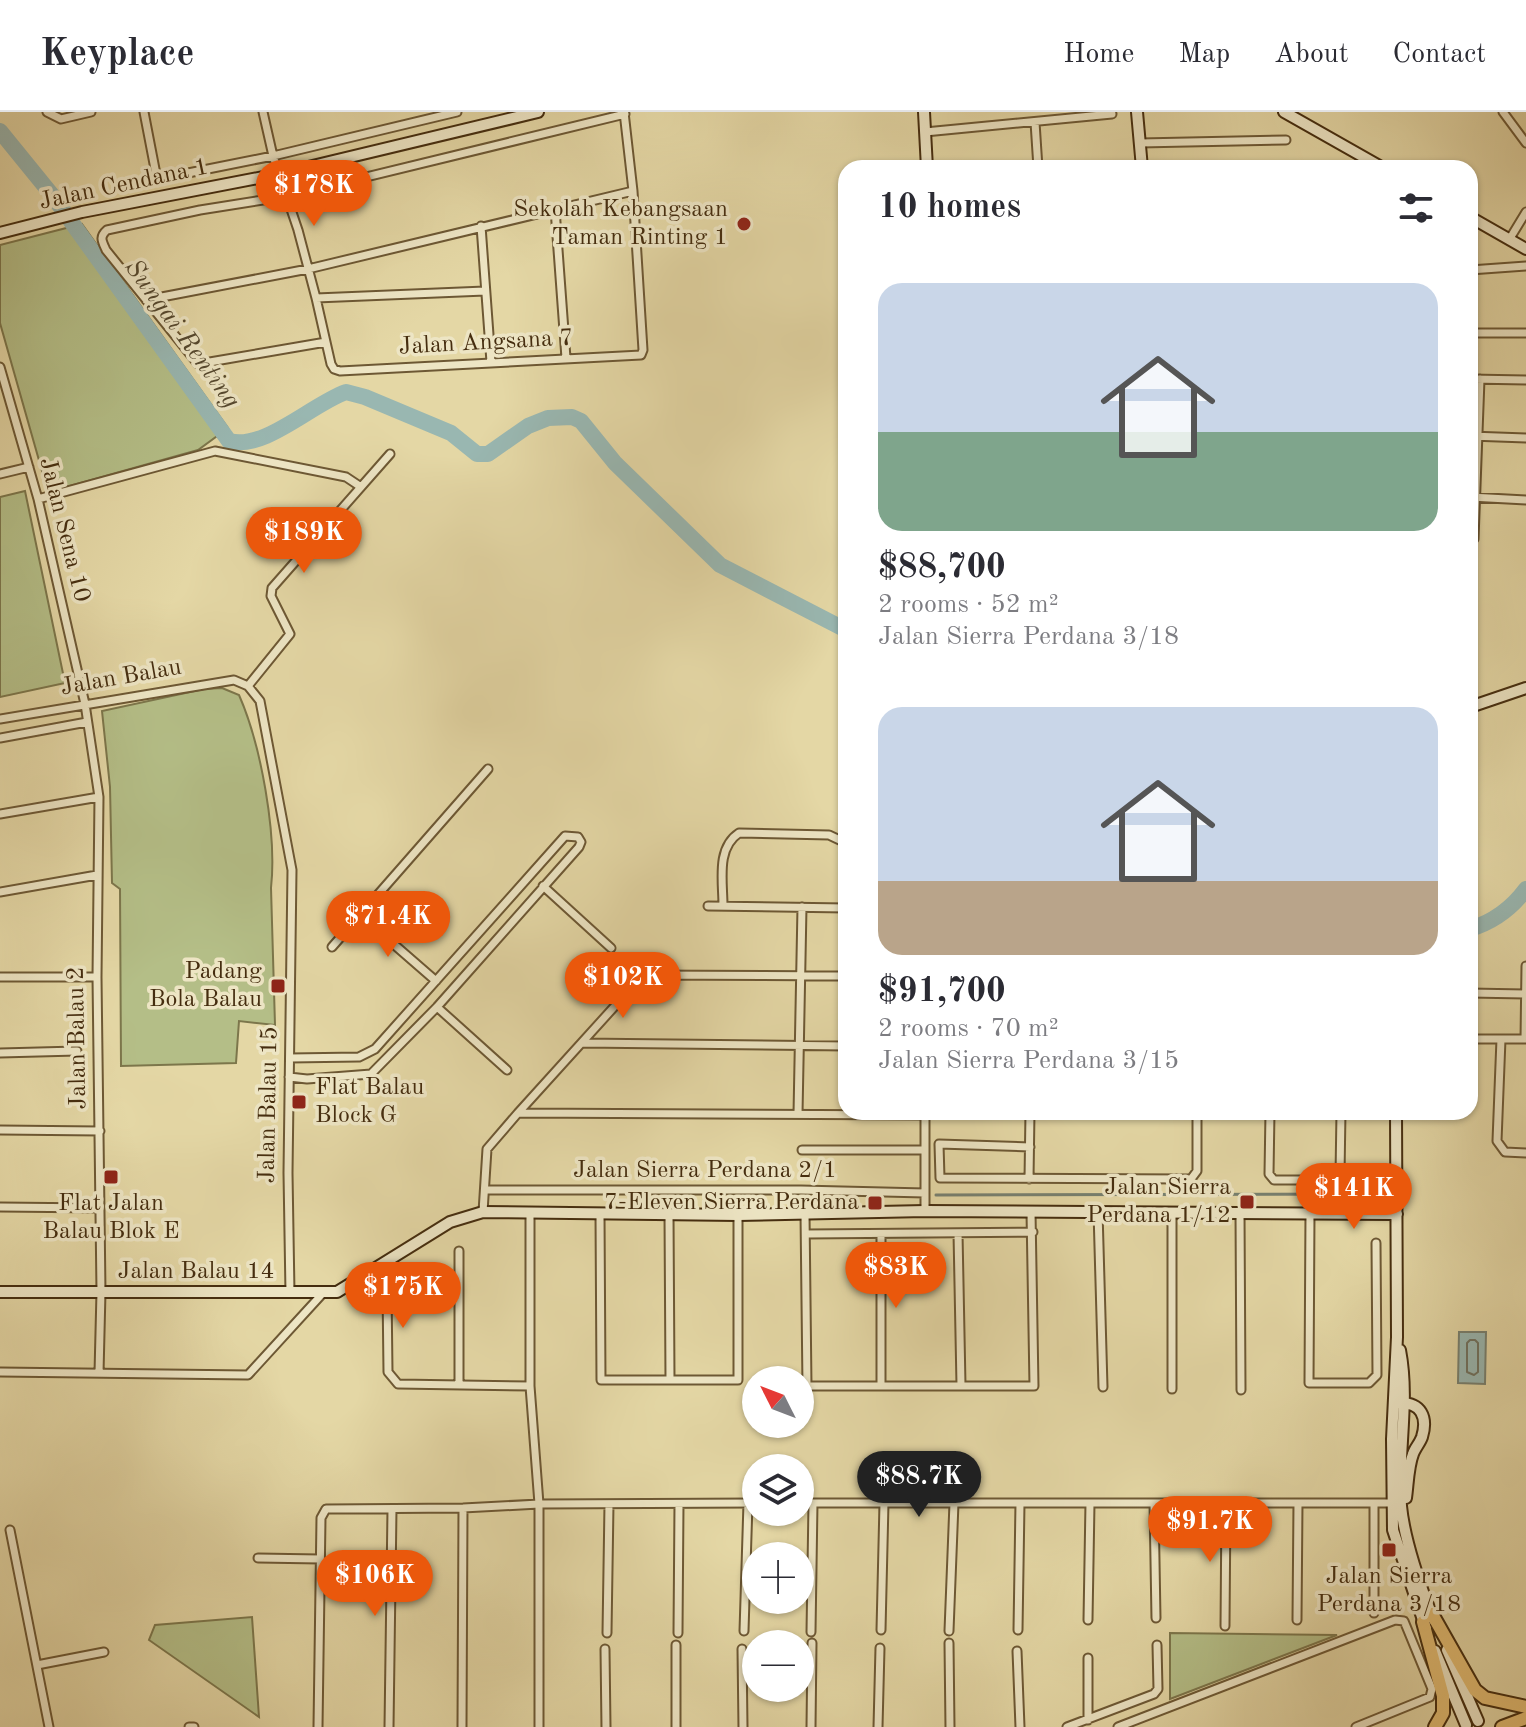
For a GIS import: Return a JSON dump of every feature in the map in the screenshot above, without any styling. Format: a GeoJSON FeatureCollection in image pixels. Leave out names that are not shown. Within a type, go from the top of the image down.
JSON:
{"type":"FeatureCollection","features":[{"type":"Feature","properties":{"kind":"highway"},"geometry":{"type":"LineString","coordinates":[[1428,1618],[1475,1690],[1485,1698],[1526,1707]]}},
{"type":"Feature","properties":{"kind":"highway"},"geometry":{"type":"LineString","coordinates":[[1428,1618],[1443,1696],[1443,1713],[1435,1727]]}},
{"type":"Feature","properties":{"kind":"highway"},"geometry":{"type":"LineString","coordinates":[[1502,1727],[1526,1718]]}},
{"type":"Feature","properties":{"kind":"street"},"geometry":{"type":"LineString","coordinates":[[47,112],[61,119],[91,112]]}},
{"type":"Feature","properties":{"kind":"street","name":"Jalan Cendana 1"},"geometry":{"type":"LineString","coordinates":[[144,112],[157,176],[163,178],[273,156],[457,112]]}},
{"type":"Feature","properties":{"kind":"street"},"geometry":{"type":"LineString","coordinates":[[146,300],[308,269],[633,191],[625,113],[288,196],[200,210],[107,230],[101,240],[106,250],[146,300],[200,365],[326,342],[316,298],[308,269],[288,196],[273,156],[263,112]]}},
{"type":"Feature","properties":{"kind":"street","name":"Jalan Cendana 1"},"geometry":{"type":"LineString","coordinates":[[0,233],[82,212],[279,174],[538,112]]}},
{"type":"Feature","properties":{"kind":"street"},"geometry":{"type":"LineString","coordinates":[[924,112],[927,160]]}},
{"type":"Feature","properties":{"kind":"street"},"geometry":{"type":"LineString","coordinates":[[1137,112],[1141,160]]}},
{"type":"Feature","properties":{"kind":"street"},"geometry":{"type":"LineString","coordinates":[[1284,112],[1369,160]]}},
{"type":"Feature","properties":{"kind":"street"},"geometry":{"type":"LineString","coordinates":[[1503,112],[1526,143]]}},
{"type":"Feature","properties":{"kind":"street"},"geometry":{"type":"LineString","coordinates":[[925,132],[1112,114]]}},
{"type":"Feature","properties":{"kind":"street"},"geometry":{"type":"LineString","coordinates":[[1035,122],[1037,160]]}},
{"type":"Feature","properties":{"kind":"street"},"geometry":{"type":"LineString","coordinates":[[1140,143],[1286,140]]}},
{"type":"Feature","properties":{"kind":"street","name":"Jalan Angsana 7"},"geometry":{"type":"LineString","coordinates":[[326,342],[334,369],[340,371],[641,355],[633,191]]}},
{"type":"Feature","properties":{"kind":"street"},"geometry":{"type":"LineString","coordinates":[[555,209],[566,358]]}},
{"type":"Feature","properties":{"kind":"street"},"geometry":{"type":"LineString","coordinates":[[1509,240],[1526,212]]}},
{"type":"Feature","properties":{"kind":"street"},"geometry":{"type":"LineString","coordinates":[[1478,222],[1526,249]]}},
{"type":"Feature","properties":{"kind":"street"},"geometry":{"type":"LineString","coordinates":[[481,226],[491,362]]}},
{"type":"Feature","properties":{"kind":"street"},"geometry":{"type":"LineString","coordinates":[[1478,269],[1526,266]]}},
{"type":"Feature","properties":{"kind":"street"},"geometry":{"type":"LineString","coordinates":[[316,298],[485,291]]}},
{"type":"Feature","properties":{"kind":"street"},"geometry":{"type":"LineString","coordinates":[[1478,333],[1526,333]]}},
{"type":"Feature","properties":{"kind":"street","name":"Jalan Sena 10"},"geometry":{"type":"LineString","coordinates":[[0,367],[3,393],[38,499],[85,704]]}},
{"type":"Feature","properties":{"kind":"street"},"geometry":{"type":"LineString","coordinates":[[1478,398],[1480,379],[1526,380]]}},
{"type":"Feature","properties":{"kind":"street"},"geometry":{"type":"LineString","coordinates":[[1478,436],[1526,438]]}},
{"type":"Feature","properties":{"kind":"street"},"geometry":{"type":"LineString","coordinates":[[38,499],[215,451],[346,477],[361,487]]}},
{"type":"Feature","properties":{"kind":"street"},"geometry":{"type":"LineString","coordinates":[[248,686],[290,634],[271,596],[272,588],[390,454]]}},
{"type":"Feature","properties":{"kind":"street"},"geometry":{"type":"LineString","coordinates":[[0,474],[29,467]]}},
{"type":"Feature","properties":{"kind":"street"},"geometry":{"type":"LineString","coordinates":[[1478,497],[1526,500]]}},
{"type":"Feature","properties":{"kind":"street","name":"Jalan Balau"},"geometry":{"type":"LineString","coordinates":[[0,719],[234,680],[248,686]]}},
{"type":"Feature","properties":{"kind":"street","name":"Jalan Balau 15"},"geometry":{"type":"LineString","coordinates":[[248,686],[260,701],[292,870],[290,1293]]}},
{"type":"Feature","properties":{"kind":"street"},"geometry":{"type":"LineString","coordinates":[[1478,704],[1526,688]]}},
{"type":"Feature","properties":{"kind":"street","name":"Jalan Balau 2"},"geometry":{"type":"LineString","coordinates":[[85,704],[99,797],[99,1373]]}},
{"type":"Feature","properties":{"kind":"street"},"geometry":{"type":"LineString","coordinates":[[0,738],[87,722]]}},
{"type":"Feature","properties":{"kind":"street"},"geometry":{"type":"LineString","coordinates":[[332,947],[488,769]]}},
{"type":"Feature","properties":{"kind":"street"},"geometry":{"type":"LineString","coordinates":[[0,814],[99,797]]}},
{"type":"Feature","properties":{"kind":"street"},"geometry":{"type":"LineString","coordinates":[[723,906],[724,852],[729,841],[739,833],[829,835],[838,839]]}},
{"type":"Feature","properties":{"kind":"street"},"geometry":{"type":"LineString","coordinates":[[289,1077],[307,1079],[371,1074],[437,1007],[579,847],[581,842],[578,837],[565,836],[366,1056],[290,1058]]}},
{"type":"Feature","properties":{"kind":"street"},"geometry":{"type":"LineString","coordinates":[[0,892],[97,875]]}},
{"type":"Feature","properties":{"kind":"street"},"geometry":{"type":"LineString","coordinates":[[543,886],[611,948]]}},
{"type":"Feature","properties":{"kind":"street"},"geometry":{"type":"LineString","coordinates":[[708,906],[838,908]]}},
{"type":"Feature","properties":{"kind":"street"},"geometry":{"type":"LineString","coordinates":[[798,1114],[802,907]]}},
{"type":"Feature","properties":{"kind":"street"},"geometry":{"type":"LineString","coordinates":[[359,914],[436,981]]}},
{"type":"Feature","properties":{"kind":"street"},"geometry":{"type":"LineString","coordinates":[[1478,1039],[1525,1039],[1526,966]]}},
{"type":"Feature","properties":{"kind":"street"},"geometry":{"type":"LineString","coordinates":[[483,1212],[487,1149],[643,975],[838,976]]}},
{"type":"Feature","properties":{"kind":"street"},"geometry":{"type":"LineString","coordinates":[[0,977],[97,977]]}},
{"type":"Feature","properties":{"kind":"street"},"geometry":{"type":"LineString","coordinates":[[1478,993],[1525,994]]}},
{"type":"Feature","properties":{"kind":"street"},"geometry":{"type":"LineString","coordinates":[[437,1007],[507,1070]]}},
{"type":"Feature","properties":{"kind":"street"},"geometry":{"type":"LineString","coordinates":[[1501,1039],[1497,1141],[1505,1152],[1526,1153]]}},
{"type":"Feature","properties":{"kind":"street"},"geometry":{"type":"LineString","coordinates":[[582,1043],[838,1046]]}},
{"type":"Feature","properties":{"kind":"street"},"geometry":{"type":"LineString","coordinates":[[0,1053],[77,1051]]}},
{"type":"Feature","properties":{"kind":"street"},"geometry":{"type":"LineString","coordinates":[[518,1113],[838,1114]]}},
{"type":"Feature","properties":{"kind":"street"},"geometry":{"type":"LineString","coordinates":[[925,1120],[925,1211]]}},
{"type":"Feature","properties":{"kind":"street"},"geometry":{"type":"LineString","coordinates":[[1029,1179],[1030,1120]]}},
{"type":"Feature","properties":{"kind":"street"},"geometry":{"type":"LineString","coordinates":[[1030,1147],[939,1144],[940,1178],[1194,1178],[1197,1171],[1197,1120]]}},
{"type":"Feature","properties":{"kind":"street"},"geometry":{"type":"LineString","coordinates":[[1270,1120],[1269,1174],[1274,1180],[1332,1180],[1340,1175],[1341,1120]]}},
{"type":"Feature","properties":{"kind":"street"},"geometry":{"type":"LineString","coordinates":[[1396,1120],[1397,1337],[1405,1377],[1399,1403],[1393,1530],[1472,1723]]}},
{"type":"Feature","properties":{"kind":"street"},"geometry":{"type":"LineString","coordinates":[[0,1130],[100,1131]]}},
{"type":"Feature","properties":{"kind":"street"},"geometry":{"type":"LineString","coordinates":[[802,1150],[925,1150]]}},
{"type":"Feature","properties":{"kind":"street","name":"Jalan Sierra Perdana 2/1"},"geometry":{"type":"LineString","coordinates":[[485,1190],[925,1193]]}},
{"type":"Feature","properties":{"kind":"street"},"geometry":{"type":"LineString","coordinates":[[0,1207],[100,1208]]}},
{"type":"Feature","properties":{"kind":"street"},"geometry":{"type":"LineString","coordinates":[[0,1372],[248,1375],[323,1293],[348,1287],[450,1222],[483,1212],[738,1215],[925,1211],[1397,1214]]}},
{"type":"Feature","properties":{"kind":"street"},"geometry":{"type":"LineString","coordinates":[[1098,1211],[1103,1387]]}},
{"type":"Feature","properties":{"kind":"street"},"geometry":{"type":"LineString","coordinates":[[530,1212],[530,1386],[539,1504],[539,1727]]}},
{"type":"Feature","properties":{"kind":"street"},"geometry":{"type":"LineString","coordinates":[[805,1214],[807,1386],[1034,1386],[1031,1212]]}},
{"type":"Feature","properties":{"kind":"street"},"geometry":{"type":"LineString","coordinates":[[1240,1212],[1241,1390]]}},
{"type":"Feature","properties":{"kind":"street"},"geometry":{"type":"LineString","coordinates":[[1172,1213],[1172,1389]]}},
{"type":"Feature","properties":{"kind":"street"},"geometry":{"type":"LineString","coordinates":[[1310,1213],[1309,1383],[1369,1383],[1377,1375],[1376,1243]]}},
{"type":"Feature","properties":{"kind":"street"},"geometry":{"type":"LineString","coordinates":[[600,1214],[601,1380],[738,1380],[738,1215]]}},
{"type":"Feature","properties":{"kind":"street"},"geometry":{"type":"LineString","coordinates":[[669,1214],[670,1379]]}},
{"type":"Feature","properties":{"kind":"street"},"geometry":{"type":"LineString","coordinates":[[807,1234],[1033,1232]]}},
{"type":"Feature","properties":{"kind":"street"},"geometry":{"type":"LineString","coordinates":[[958,1233],[961,1385]]}},
{"type":"Feature","properties":{"kind":"street"},"geometry":{"type":"LineString","coordinates":[[881,1234],[881,1385]]}},
{"type":"Feature","properties":{"kind":"street"},"geometry":{"type":"LineString","coordinates":[[459,1251],[459,1384]]}},
{"type":"Feature","properties":{"kind":"street"},"geometry":{"type":"LineString","coordinates":[[387,1289],[388,1372],[398,1384],[530,1386]]}},
{"type":"Feature","properties":{"kind":"street","name":"Jalan Balau 14"},"geometry":{"type":"LineString","coordinates":[[0,1292],[323,1293]]}},
{"type":"Feature","properties":{"kind":"street"},"geometry":{"type":"LineString","coordinates":[[1399,1403],[1410,1402],[1417,1407],[1424,1423],[1423,1434],[1413,1455],[1403,1520]]}},
{"type":"Feature","properties":{"kind":"street"},"geometry":{"type":"LineString","coordinates":[[318,1727],[321,1518],[326,1509],[742,1503]]}},
{"type":"Feature","properties":{"kind":"street"},"geometry":{"type":"LineString","coordinates":[[814,1503],[1396,1503]]}},
{"type":"Feature","properties":{"kind":"street"},"geometry":{"type":"LineString","coordinates":[[881,1630],[884,1503]]}},
{"type":"Feature","properties":{"kind":"street"},"geometry":{"type":"LineString","coordinates":[[949,1631],[954,1503]]}},
{"type":"Feature","properties":{"kind":"street"},"geometry":{"type":"LineString","coordinates":[[1018,1630],[1020,1503]]}},
{"type":"Feature","properties":{"kind":"street"},"geometry":{"type":"LineString","coordinates":[[1088,1620],[1090,1503]]}},
{"type":"Feature","properties":{"kind":"street"},"geometry":{"type":"LineString","coordinates":[[1154,1503],[1156,1618]]}},
{"type":"Feature","properties":{"kind":"street"},"geometry":{"type":"LineString","coordinates":[[1225,1626],[1226,1503]]}},
{"type":"Feature","properties":{"kind":"street"},"geometry":{"type":"LineString","coordinates":[[1297,1620],[1298,1503]]}},
{"type":"Feature","properties":{"kind":"street"},"geometry":{"type":"LineString","coordinates":[[1374,1503],[1374,1613]]}},
{"type":"Feature","properties":{"kind":"street"},"geometry":{"type":"LineString","coordinates":[[1396,1503],[1428,1618]]}},
{"type":"Feature","properties":{"kind":"street"},"geometry":{"type":"LineString","coordinates":[[607,1633],[609,1504]]}},
{"type":"Feature","properties":{"kind":"street"},"geometry":{"type":"LineString","coordinates":[[678,1633],[679,1504]]}},
{"type":"Feature","properties":{"kind":"street"},"geometry":{"type":"LineString","coordinates":[[462,1727],[463,1508]]}},
{"type":"Feature","properties":{"kind":"street"},"geometry":{"type":"LineString","coordinates":[[389,1727],[392,1509]]}},
{"type":"Feature","properties":{"kind":"street"},"geometry":{"type":"LineString","coordinates":[[744,1630],[751,1526]]}},
{"type":"Feature","properties":{"kind":"street"},"geometry":{"type":"LineString","coordinates":[[811,1630],[813,1526]]}},
{"type":"Feature","properties":{"kind":"street"},"geometry":{"type":"LineString","coordinates":[[10,1530],[49,1727]]}},
{"type":"Feature","properties":{"kind":"street"},"geometry":{"type":"LineString","coordinates":[[258,1558],[320,1559]]}},
{"type":"Feature","properties":{"kind":"street"},"geometry":{"type":"LineString","coordinates":[[1118,1727],[1395,1620],[1404,1621],[1432,1689],[1430,1697],[1356,1727]]}},
{"type":"Feature","properties":{"kind":"street"},"geometry":{"type":"LineString","coordinates":[[949,1643],[950,1727]]}},
{"type":"Feature","properties":{"kind":"street"},"geometry":{"type":"LineString","coordinates":[[676,1645],[676,1727]]}},
{"type":"Feature","properties":{"kind":"street"},"geometry":{"type":"LineString","coordinates":[[1067,1727],[1154,1694],[1158,1689],[1157,1645]]}},
{"type":"Feature","properties":{"kind":"street"},"geometry":{"type":"LineString","coordinates":[[878,1727],[880,1648]]}},
{"type":"Feature","properties":{"kind":"street"},"geometry":{"type":"LineString","coordinates":[[605,1649],[606,1727]]}},
{"type":"Feature","properties":{"kind":"street"},"geometry":{"type":"LineString","coordinates":[[1017,1651],[1020,1727]]}},
{"type":"Feature","properties":{"kind":"street"},"geometry":{"type":"LineString","coordinates":[[37,1665],[104,1652]]}},
{"type":"Feature","properties":{"kind":"street"},"geometry":{"type":"LineString","coordinates":[[1088,1658],[1088,1720]]}},
{"type":"Feature","properties":{"kind":"street"},"geometry":{"type":"LineString","coordinates":[[743,1702],[743,1727]]}},
{"type":"Feature","properties":{"kind":"street"},"geometry":{"type":"LineString","coordinates":[[811,1702],[811,1727]]}},
{"type":"Feature","properties":{"kind":"green space"},"geometry":{"type":"Polygon","coordinates":[[[82,224],[228,428],[198,450],[48,492],[0,323],[0,245],[82,224]]]}},
{"type":"Feature","properties":{"kind":"green space"},"geometry":{"type":"Polygon","coordinates":[[[25,491],[65,683],[0,697],[0,497],[25,491]]]}},
{"type":"Feature","properties":{"kind":"green space"},"geometry":{"type":"Polygon","coordinates":[[[222,688],[239,695],[266,790],[272,842],[275,1025],[239,1021],[236,1063],[121,1066],[120,889],[112,883],[110,787],[102,711],[204,689],[222,688]]]}},
{"type":"Feature","properties":{"kind":"green space"},"geometry":{"type":"Polygon","coordinates":[[[252,1617],[259,1717],[149,1640],[155,1625],[252,1617]]]}},
{"type":"Feature","properties":{"kind":"green space"},"geometry":{"type":"Polygon","coordinates":[[[1170,1633],[1337,1635],[1170,1699],[1170,1633]]]}},
{"type":"Feature","properties":{"kind":"water"},"geometry":{"type":"Polygon","coordinates":[[[1459,1332],[1486,1332],[1485,1384],[1458,1383],[1459,1332]]]}},
{"type":"Feature","properties":{"kind":"waterway","name":"Sungai Renting"},"geometry":{"type":"LineString","coordinates":[[0,131],[52,195],[229,441],[243,442],[272,433],[346,392],[451,433],[477,454],[488,454],[528,426],[548,418],[572,417],[581,421],[615,463],[720,565],[838,626]]}},
{"type":"Feature","properties":{"kind":"waterway","name":"Sungai Renting"},"geometry":{"type":"LineString","coordinates":[[1478,926],[1501,914],[1526,889]]}},
{"type":"Feature","properties":{"kind":"waterway"},"geometry":{"type":"LineString","coordinates":[[936,1195],[1373,1194]]}},
{"type":"Feature","properties":{"kind":"place","name":"Sekolah Kebangsaan Taman Rinting 1"},"geometry":{"type":"Point","coordinates":[744,224]}},
{"type":"Feature","properties":{"kind":"place","name":"Padang Bola Balau"},"geometry":{"type":"Point","coordinates":[278,986]}},
{"type":"Feature","properties":{"kind":"place","name":"Flat Balau Block G"},"geometry":{"type":"Point","coordinates":[299,1102]}},
{"type":"Feature","properties":{"kind":"place","name":"Flat Jalan Balau Blok E"},"geometry":{"type":"Point","coordinates":[111,1177]}},
{"type":"Feature","properties":{"kind":"place","name":"Jalan Sierra Perdana 1/12"},"geometry":{"type":"Point","coordinates":[1247,1202]}},
{"type":"Feature","properties":{"kind":"place","name":"7-Eleven Sierra Perdana"},"geometry":{"type":"Point","coordinates":[875,1203]}},
{"type":"Feature","properties":{"kind":"place","name":"Jalan Sierra Perdana 3/18"},"geometry":{"type":"Point","coordinates":[1389,1550]}}]}
